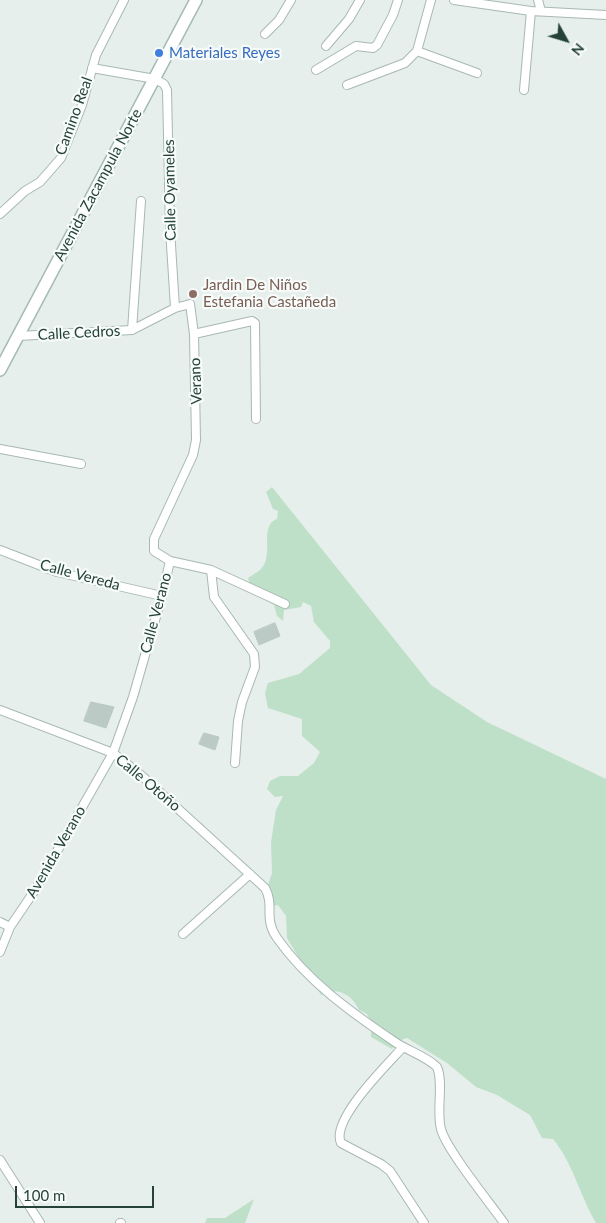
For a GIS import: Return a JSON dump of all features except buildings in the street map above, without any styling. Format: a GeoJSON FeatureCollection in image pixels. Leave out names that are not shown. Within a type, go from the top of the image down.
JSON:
{"type":"FeatureCollection","features":[{"type":"Feature","properties":{"kind":"main road","name":"Avenida Zacampula Norte"},"geometry":{"type":"LineString","coordinates":[[0,370],[196,0]]}},
{"type":"Feature","properties":{"kind":"street","name":"Camino Real"},"geometry":{"type":"LineString","coordinates":[[0,214],[25,191],[40,182],[61,158],[82,106],[92,68],[103,38],[124,0]]}},
{"type":"Feature","properties":{"kind":"street"},"geometry":{"type":"LineString","coordinates":[[265,34],[279,20],[290,0]]}},
{"type":"Feature","properties":{"kind":"street"},"geometry":{"type":"LineString","coordinates":[[326,46],[349,19],[360,0]]}},
{"type":"Feature","properties":{"kind":"street"},"geometry":{"type":"LineString","coordinates":[[316,70],[356,46],[373,48],[377,45],[393,15],[398,0]]}},
{"type":"Feature","properties":{"kind":"street"},"geometry":{"type":"LineString","coordinates":[[347,85],[405,63],[417,52],[431,0]]}},
{"type":"Feature","properties":{"kind":"street"},"geometry":{"type":"LineString","coordinates":[[454,0],[530,11],[606,15]]}},
{"type":"Feature","properties":{"kind":"street"},"geometry":{"type":"LineString","coordinates":[[538,0],[540,11]]}},
{"type":"Feature","properties":{"kind":"street"},"geometry":{"type":"LineString","coordinates":[[524,90],[530,11]]}},
{"type":"Feature","properties":{"kind":"street"},"geometry":{"type":"LineString","coordinates":[[417,52],[477,73]]}},
{"type":"Feature","properties":{"kind":"street"},"geometry":{"type":"LineString","coordinates":[[92,68],[155,79]]}},
{"type":"Feature","properties":{"kind":"street","name":"Calle Oyameles"},"geometry":{"type":"LineString","coordinates":[[155,79],[164,84],[169,99],[170,229],[175,308]]}},
{"type":"Feature","properties":{"kind":"street"},"geometry":{"type":"LineString","coordinates":[[132,330],[141,201]]}},
{"type":"Feature","properties":{"kind":"street","name":"Calle Cedros"},"geometry":{"type":"LineString","coordinates":[[18,336],[132,330],[175,308],[189,304],[192,306]]}},
{"type":"Feature","properties":{"kind":"street","name":"Verano"},"geometry":{"type":"LineString","coordinates":[[192,306],[197,421],[193,455]]}},
{"type":"Feature","properties":{"kind":"street"},"geometry":{"type":"LineString","coordinates":[[194,334],[255,322],[256,419]]}},
{"type":"Feature","properties":{"kind":"street"},"geometry":{"type":"LineString","coordinates":[[0,449],[81,464]]}},
{"type":"Feature","properties":{"kind":"street","name":"Calle Verano"},"geometry":{"type":"LineString","coordinates":[[113,753],[124,726],[162,596],[170,561],[157,554],[152,547],[193,455]]}},
{"type":"Feature","properties":{"kind":"street","name":"Calle Vereda"},"geometry":{"type":"LineString","coordinates":[[0,550],[57,572],[162,596]]}},
{"type":"Feature","properties":{"kind":"street"},"geometry":{"type":"LineString","coordinates":[[170,561],[211,570],[285,604]]}},
{"type":"Feature","properties":{"kind":"street"},"geometry":{"type":"LineString","coordinates":[[211,570],[214,597],[254,654],[255,667],[242,702],[238,721],[235,763]]}},
{"type":"Feature","properties":{"kind":"street","name":"Calle Otoño"},"geometry":{"type":"LineString","coordinates":[[0,710],[113,753],[142,776],[265,888],[269,898],[269,925],[292,956],[324,989],[403,1047]]}},
{"type":"Feature","properties":{"kind":"street","name":"Avenida Verano"},"geometry":{"type":"LineString","coordinates":[[0,952],[10,927],[35,890],[113,753]]}},
{"type":"Feature","properties":{"kind":"street"},"geometry":{"type":"LineString","coordinates":[[183,934],[250,874]]}},
{"type":"Feature","properties":{"kind":"street"},"geometry":{"type":"LineString","coordinates":[[0,922],[10,927]]}},
{"type":"Feature","properties":{"kind":"street"},"geometry":{"type":"LineString","coordinates":[[424,1223],[390,1171],[381,1164],[341,1143],[339,1136],[343,1123],[355,1102],[403,1047],[437,1067],[442,1135],[504,1223]]}},
{"type":"Feature","properties":{"kind":"street"},"geometry":{"type":"LineString","coordinates":[[0,1160],[40,1223]]}},
{"type":"Feature","properties":{"kind":"green space"},"geometry":{"type":"Polygon","coordinates":[[[272,487],[431,685],[487,722],[606,779],[606,1223],[596,1223],[560,1148],[553,1139],[542,1138],[530,1115],[497,1095],[476,1087],[447,1063],[407,1038],[398,1041],[392,1049],[371,1037],[371,1023],[367,1014],[359,1010],[356,1004],[343,993],[332,991],[321,995],[287,938],[286,916],[278,905],[268,907],[267,888],[272,873],[271,842],[276,810],[283,796],[275,797],[267,789],[270,781],[280,776],[298,776],[314,763],[320,752],[302,736],[302,719],[268,708],[265,693],[268,683],[299,674],[330,648],[330,641],[314,622],[311,606],[303,602],[301,607],[284,610],[283,621],[277,616],[274,605],[251,591],[248,578],[261,569],[265,563],[268,528],[277,519],[278,511],[273,509],[266,492],[272,487]]]}},
{"type":"Feature","properties":{"kind":"green space"},"geometry":{"type":"Polygon","coordinates":[[[254,1199],[245,1223],[205,1223],[207,1218],[225,1218],[254,1199]]]}},
{"type":"Feature","properties":{"kind":"place","name":"Materiales Reyes"},"geometry":{"type":"Point","coordinates":[159,53]}},
{"type":"Feature","properties":{"kind":"place","name":"Jardin De Niños Estefania Castañeda"},"geometry":{"type":"Point","coordinates":[193,294]}}]}
